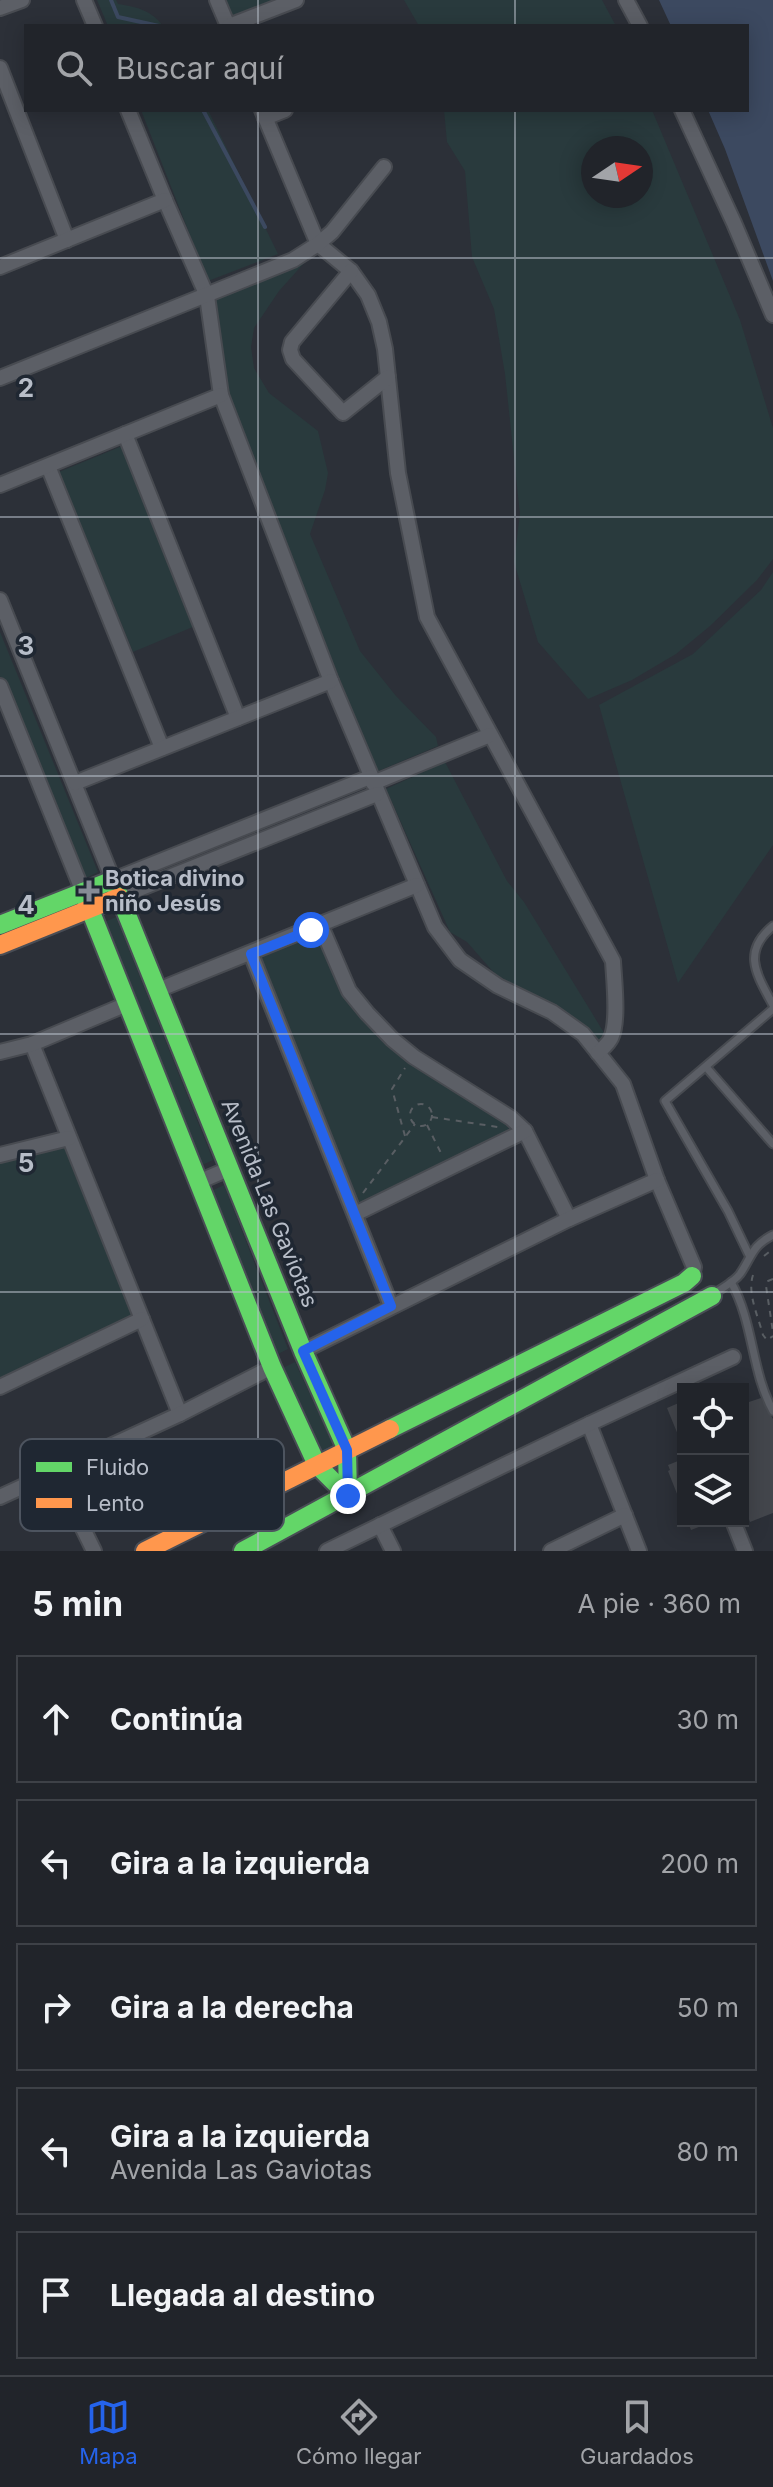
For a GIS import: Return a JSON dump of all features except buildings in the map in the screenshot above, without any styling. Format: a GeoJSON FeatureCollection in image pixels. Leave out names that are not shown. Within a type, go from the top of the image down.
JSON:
{"type":"FeatureCollection","features":[{"type":"Feature","properties":{"kind":"street"},"geometry":{"type":"LineString","coordinates":[[0,8],[22,0]]}},
{"type":"Feature","properties":{"kind":"street"},"geometry":{"type":"LineString","coordinates":[[84,0],[94,24]]}},
{"type":"Feature","properties":{"kind":"street"},"geometry":{"type":"LineString","coordinates":[[217,0],[227,24]]}},
{"type":"Feature","properties":{"kind":"street"},"geometry":{"type":"LineString","coordinates":[[233,24],[296,0]]}},
{"type":"Feature","properties":{"kind":"street"},"geometry":{"type":"LineString","coordinates":[[626,0],[639,24]]}},
{"type":"Feature","properties":{"kind":"street"},"geometry":{"type":"LineString","coordinates":[[0,68],[67,240]]}},
{"type":"Feature","properties":{"kind":"street"},"geometry":{"type":"LineString","coordinates":[[129,112],[207,296],[221,395],[331,681],[435,927],[460,960],[498,986],[552,1012],[583,1034],[623,1084],[657,1180],[694,1267],[692,1276],[684,1283],[284,1482]]}},
{"type":"Feature","properties":{"kind":"street"},"geometry":{"type":"LineString","coordinates":[[683,112],[773,315]]}},
{"type":"Feature","properties":{"kind":"street"},"geometry":{"type":"LineString","coordinates":[[263,114],[318,244],[351,271],[368,295],[379,322],[398,473],[427,617],[613,961],[613,1030],[611,1039],[598,1053]]}},
{"type":"Feature","properties":{"kind":"street"},"geometry":{"type":"LineString","coordinates":[[0,378],[291,261],[332,232],[384,167]]}},
{"type":"Feature","properties":{"kind":"street"},"geometry":{"type":"LineString","coordinates":[[0,267],[165,200]]}},
{"type":"Feature","properties":{"kind":"street"},"geometry":{"type":"LineString","coordinates":[[351,271],[292,342],[290,350],[293,359],[343,413],[388,377]]}},
{"type":"Feature","properties":{"kind":"street"},"geometry":{"type":"LineString","coordinates":[[0,485],[221,395]]}},
{"type":"Feature","properties":{"kind":"street"},"geometry":{"type":"LineString","coordinates":[[125,434],[238,718]]}},
{"type":"Feature","properties":{"kind":"street"},"geometry":{"type":"LineString","coordinates":[[48,466],[162,748]]}},
{"type":"Feature","properties":{"kind":"street","name":"Avenida Las Gaviotas"},"geometry":{"type":"LineString","coordinates":[[0,600],[303,1351],[347,1450],[348,1496]]}},
{"type":"Feature","properties":{"kind":"street"},"geometry":{"type":"LineString","coordinates":[[75,783],[331,681]]}},
{"type":"Feature","properties":{"kind":"street"},"geometry":{"type":"LineString","coordinates":[[1,692],[272,1367],[317,1465],[348,1496]]}},
{"type":"Feature","properties":{"kind":"street"},"geometry":{"type":"LineString","coordinates":[[0,945],[116,888],[490,735]]}},
{"type":"Feature","properties":{"kind":"street"},"geometry":{"type":"LineString","coordinates":[[158,990],[417,885]]}},
{"type":"Feature","properties":{"kind":"street"},"geometry":{"type":"LineString","coordinates":[[0,925],[86,901]]}},
{"type":"Feature","properties":{"kind":"street"},"geometry":{"type":"LineString","coordinates":[[321,926],[349,991],[375,1022],[414,1057],[511,1118],[525,1131],[569,1219]]}},
{"type":"Feature","properties":{"kind":"street"},"geometry":{"type":"LineString","coordinates":[[251,954],[356,1207],[391,1306]]}},
{"type":"Feature","properties":{"kind":"street"},"geometry":{"type":"LineString","coordinates":[[0,1052],[32,1044],[127,1004]]}},
{"type":"Feature","properties":{"kind":"street"},"geometry":{"type":"LineString","coordinates":[[32,1044],[180,1414]]}},
{"type":"Feature","properties":{"kind":"street"},"geometry":{"type":"LineString","coordinates":[[356,1207],[525,1131]]}},
{"type":"Feature","properties":{"kind":"street"},"geometry":{"type":"LineString","coordinates":[[0,1155],[69,1138]]}},
{"type":"Feature","properties":{"kind":"street"},"geometry":{"type":"LineString","coordinates":[[198,1182],[231,1168]]}},
{"type":"Feature","properties":{"kind":"street"},"geometry":{"type":"LineString","coordinates":[[303,1351],[569,1219],[657,1180]]}},
{"type":"Feature","properties":{"kind":"street"},"geometry":{"type":"LineString","coordinates":[[284,1530],[712,1296]]}},
{"type":"Feature","properties":{"kind":"street"},"geometry":{"type":"LineString","coordinates":[[0,1387],[142,1319]]}},
{"type":"Feature","properties":{"kind":"street"},"geometry":{"type":"LineString","coordinates":[[689,1383],[733,1357]]}},
{"type":"Feature","properties":{"kind":"street"},"geometry":{"type":"LineString","coordinates":[[125,1439],[272,1367]]}},
{"type":"Feature","properties":{"kind":"street"},"geometry":{"type":"LineString","coordinates":[[327,1551],[589,1424],[677,1390]]}},
{"type":"Feature","properties":{"kind":"street"},"geometry":{"type":"LineString","coordinates":[[589,1424],[639,1551]]}},
{"type":"Feature","properties":{"kind":"street"},"geometry":{"type":"LineString","coordinates":[[0,1497],[20,1488]]}},
{"type":"Feature","properties":{"kind":"street"},"geometry":{"type":"LineString","coordinates":[[551,1551],[625,1515]]}},
{"type":"Feature","properties":{"kind":"street"},"geometry":{"type":"LineString","coordinates":[[380,1525],[393,1551]]}},
{"type":"Feature","properties":{"kind":"street"},"geometry":{"type":"LineString","coordinates":[[735,1527],[745,1551]]}},
{"type":"Feature","properties":{"kind":"street"},"geometry":{"type":"LineString","coordinates":[[84,1531],[94,1551]]}},
{"type":"Feature","properties":{"kind":"street"},"geometry":{"type":"LineString","coordinates":[[145,1551],[185,1531]]}},
{"type":"Feature","properties":{"kind":"street"},"geometry":{"type":"LineString","coordinates":[[243,1551],[281,1531]]}},
{"type":"Feature","properties":{"kind":"lane"},"geometry":{"type":"LineString","coordinates":[[749,1255],[728,1211],[665,1101],[773,1007],[756,973],[753,959],[762,935],[773,926]]}},
{"type":"Feature","properties":{"kind":"lane"},"geometry":{"type":"LineString","coordinates":[[706,1067],[773,1144]]}},
{"type":"Feature","properties":{"kind":"lane"},"geometry":{"type":"LineString","coordinates":[[712,1296],[739,1276],[749,1255],[771,1235]]}},
{"type":"Feature","properties":{"kind":"lane"},"geometry":{"type":"LineString","coordinates":[[731,1282],[746,1315],[760,1384],[773,1411]]}},
{"type":"Feature","properties":{"kind":"path"},"geometry":{"type":"LineString","coordinates":[[405,1137],[392,1089],[408,1063]]}},
{"type":"Feature","properties":{"kind":"path"},"geometry":{"type":"LineString","coordinates":[[415,1124],[411,1112],[415,1106],[427,1106],[432,1117]]}},
{"type":"Feature","properties":{"kind":"path"},"geometry":{"type":"LineString","coordinates":[[415,1124],[426,1124],[432,1117]]}},
{"type":"Feature","properties":{"kind":"path"},"geometry":{"type":"LineString","coordinates":[[432,1117],[503,1128]]}},
{"type":"Feature","properties":{"kind":"path"},"geometry":{"type":"LineString","coordinates":[[356,1207],[415,1124]]}},
{"type":"Feature","properties":{"kind":"path"},"geometry":{"type":"LineString","coordinates":[[426,1124],[444,1159]]}},
{"type":"Feature","properties":{"kind":"path"},"geometry":{"type":"LineString","coordinates":[[761,1258],[773,1249]]}},
{"type":"Feature","properties":{"kind":"path"},"geometry":{"type":"LineString","coordinates":[[755,1269],[751,1280],[759,1321],[765,1339],[769,1340],[773,1334],[766,1286],[773,1279]]}},
{"type":"Feature","properties":{"kind":"shaded area"},"geometry":{"type":"Polygon","coordinates":[[[97,0],[116,0],[118,4],[143,10],[161,24],[107,24],[97,0]]]}},
{"type":"Feature","properties":{"kind":"shaded area"},"geometry":{"type":"Polygon","coordinates":[[[226,0],[282,0],[233,18],[226,0]]]}},
{"type":"Feature","properties":{"kind":"shaded area"},"geometry":{"type":"Polygon","coordinates":[[[404,0],[602,0],[615,24],[418,24],[404,0]]]}},
{"type":"Feature","properties":{"kind":"shaded area"},"geometry":{"type":"Polygon","coordinates":[[[142,112],[209,112],[278,254],[208,281],[142,112]]]}},
{"type":"Feature","properties":{"kind":"shaded area"},"geometry":{"type":"Polygon","coordinates":[[[444,112],[653,112],[740,320],[773,428],[773,559],[757,580],[676,654],[632,680],[588,699],[538,642],[514,562],[520,514],[505,374],[494,309],[472,257],[465,171],[447,142],[444,112]]]}},
{"type":"Feature","properties":{"kind":"shaded area"},"geometry":{"type":"Polygon","coordinates":[[[305,262],[279,291],[254,328],[251,347],[254,368],[269,393],[318,431],[328,473],[310,534],[360,651],[396,696],[436,737],[438,746],[376,772],[226,388],[212,299],[305,262]]]}},
{"type":"Feature","properties":{"kind":"shaded area"},"geometry":{"type":"Polygon","coordinates":[[[122,446],[195,626],[133,652],[59,472],[122,446]]]}},
{"type":"Feature","properties":{"kind":"shaded area"},"geometry":{"type":"Polygon","coordinates":[[[773,572],[773,845],[678,983],[599,705],[693,654],[761,590],[773,572]]]}},
{"type":"Feature","properties":{"kind":"shaded area"},"geometry":{"type":"Polygon","coordinates":[[[0,632],[98,872],[82,880],[0,676],[0,632]]]}},
{"type":"Feature","properties":{"kind":"shaded area"},"geometry":{"type":"Polygon","coordinates":[[[445,762],[507,881],[524,902],[606,1036],[596,1044],[554,1008],[495,974],[467,942],[450,932],[386,789],[445,762]]]}},
{"type":"Feature","properties":{"kind":"shaded area"},"geometry":{"type":"Polygon","coordinates":[[[116,917],[213,1160],[198,1167],[100,924],[116,917]]]}},
{"type":"Feature","properties":{"kind":"shaded area"},"geometry":{"type":"Polygon","coordinates":[[[318,935],[346,994],[372,1029],[425,1071],[503,1118],[509,1129],[506,1135],[360,1205],[355,1204],[260,958],[318,935]]]}},
{"type":"Feature","properties":{"kind":"shaded area"},"geometry":{"type":"Polygon","coordinates":[[[61,1146],[67,1149],[136,1312],[132,1318],[0,1382],[0,1161],[61,1146]]]}},
{"type":"Feature","properties":{"kind":"shaded area"},"geometry":{"type":"Polygon","coordinates":[[[224,1185],[288,1349],[274,1356],[209,1192],[224,1185]]]}},
{"type":"Feature","properties":{"kind":"shaded area"},"geometry":{"type":"Polygon","coordinates":[[[295,1362],[334,1446],[320,1453],[281,1369],[295,1362]]]}},
{"type":"Feature","properties":{"kind":"water"},"geometry":{"type":"Polygon","coordinates":[[[659,0],[773,0],[773,281],[709,112],[749,112],[749,24],[670,24],[659,0]]]}},
{"type":"Feature","properties":{"kind":"waterway"},"geometry":{"type":"LineString","coordinates":[[111,0],[118,17],[150,24]]}},
{"type":"Feature","properties":{"kind":"waterway"},"geometry":{"type":"LineString","coordinates":[[204,112],[265,227]]}},
{"type":"Feature","properties":{"kind":"traffic: fast"},"geometry":{"type":"LineString","coordinates":[[0,925],[113,880],[303,1351],[347,1450],[348,1496]]}},
{"type":"Feature","properties":{"kind":"traffic: fast"},"geometry":{"type":"LineString","coordinates":[[83,892],[272,1367],[317,1465],[348,1496]]}},
{"type":"Feature","properties":{"kind":"traffic: fast"},"geometry":{"type":"LineString","coordinates":[[390,1429],[684,1283],[692,1276]]}},
{"type":"Feature","properties":{"kind":"traffic: fast"},"geometry":{"type":"LineString","coordinates":[[284,1529],[712,1296]]}},
{"type":"Feature","properties":{"kind":"traffic: fast"},"geometry":{"type":"LineString","coordinates":[[243,1551],[280,1531]]}},
{"type":"Feature","properties":{"kind":"traffic: slow"},"geometry":{"type":"LineString","coordinates":[[0,945],[119,897]]}},
{"type":"Feature","properties":{"kind":"traffic: slow"},"geometry":{"type":"LineString","coordinates":[[284,1482],[390,1429]]}},
{"type":"Feature","properties":{"kind":"traffic: slow"},"geometry":{"type":"LineString","coordinates":[[145,1551],[185,1531]]}},
{"type":"Feature","properties":{"kind":"place","name":"Botica divino niño Jesús"},"geometry":{"type":"Point","coordinates":[89,891]}},
{"type":"Feature","properties":{"kind":"route"},"geometry":{"type":"LineString","coordinates":[[311,930],[251,954],[391,1306],[303,1351],[347,1450],[348,1496]]}}]}
